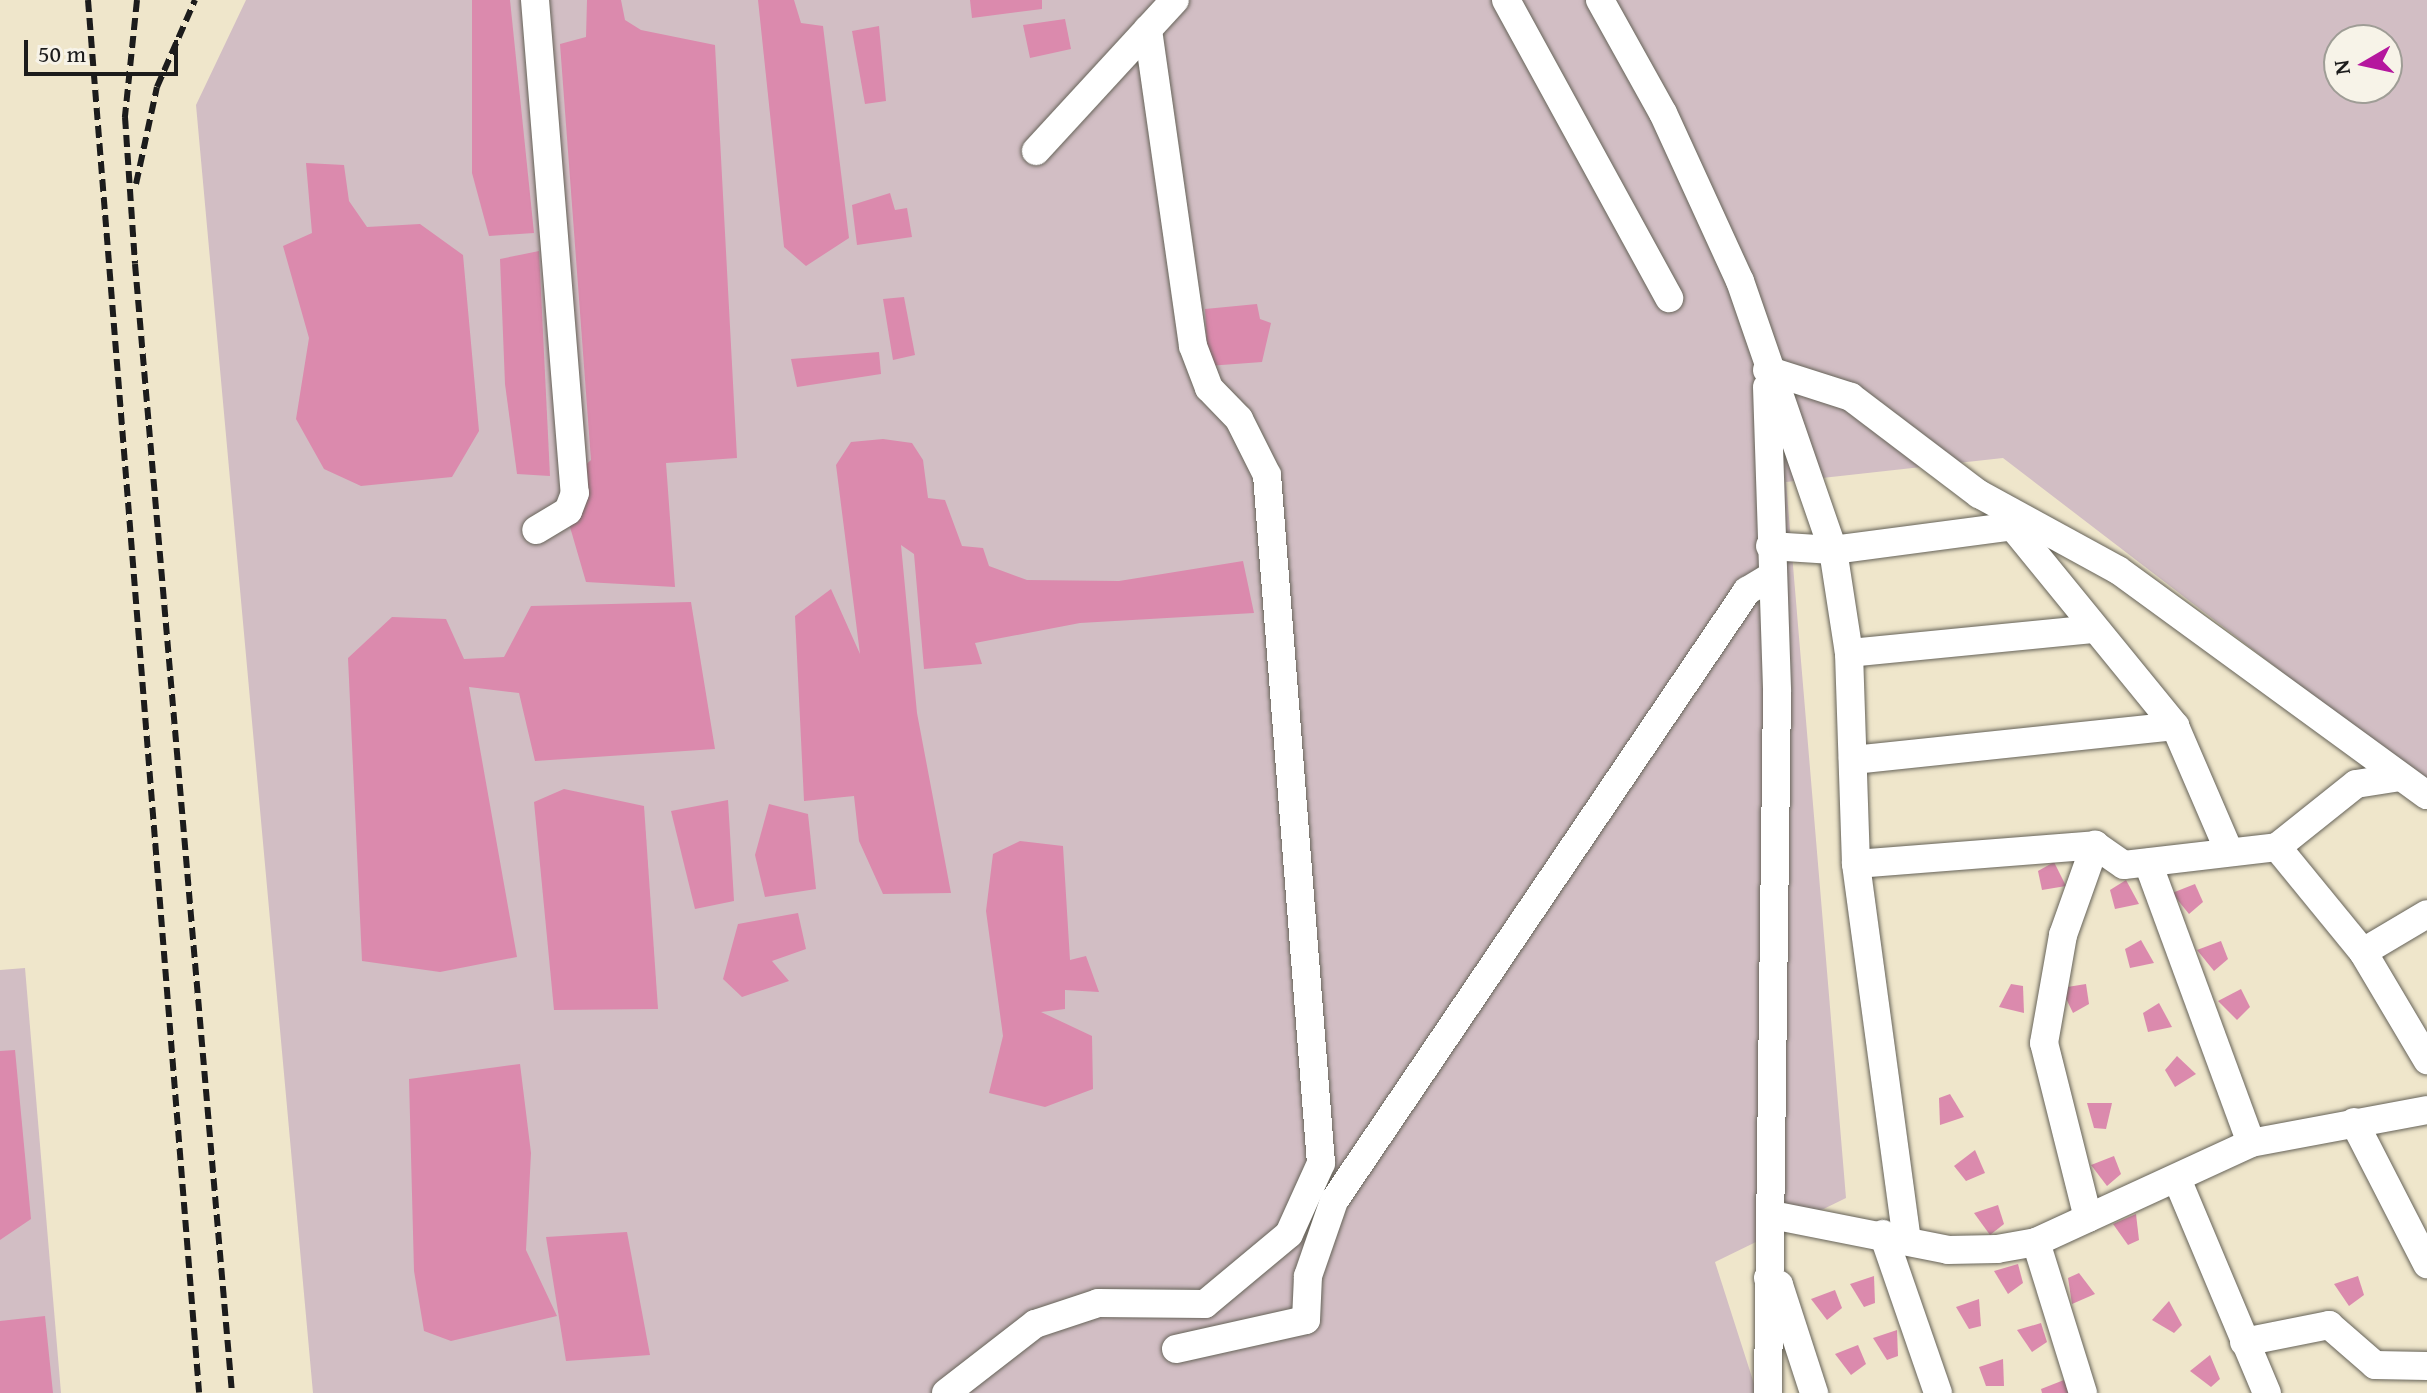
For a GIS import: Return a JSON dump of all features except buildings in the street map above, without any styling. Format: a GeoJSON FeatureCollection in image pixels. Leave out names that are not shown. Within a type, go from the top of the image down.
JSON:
{"type":"FeatureCollection","features":[{"type":"Feature","properties":{"kind":"street"},"geometry":{"type":"LineString","coordinates":[[535,0],[575,493],[568,511],[536,530]]}},
{"type":"Feature","properties":{"kind":"street"},"geometry":{"type":"LineString","coordinates":[[1036,151],[1175,0]]}},
{"type":"Feature","properties":{"kind":"street"},"geometry":{"type":"LineString","coordinates":[[1506,0],[1669,298]]}},
{"type":"Feature","properties":{"kind":"street"},"geometry":{"type":"LineString","coordinates":[[1600,0],[1663,113],[1740,281],[1767,370],[1833,550],[1849,653],[1856,864],[1895,1237],[1938,1393]]}},
{"type":"Feature","properties":{"kind":"street"},"geometry":{"type":"LineString","coordinates":[[946,1393],[1035,1324],[1098,1303],[1205,1304],[1289,1234],[1321,1163],[1267,475],[1239,419],[1209,388],[1193,346],[1148,29]]}},
{"type":"Feature","properties":{"kind":"street"},"geometry":{"type":"LineString","coordinates":[[1767,370],[1851,397],[1979,494],[2015,526],[2094,629],[2175,726],[2228,849]]}},
{"type":"Feature","properties":{"kind":"street"},"geometry":{"type":"LineString","coordinates":[[1767,370],[1772,576],[1772,1215],[1768,1278],[1768,1393]]}},
{"type":"Feature","properties":{"kind":"street"},"geometry":{"type":"LineString","coordinates":[[1979,494],[2118,570],[2427,795]]}},
{"type":"Feature","properties":{"kind":"street"},"geometry":{"type":"LineString","coordinates":[[1770,546],[1833,550],[2015,526]]}},
{"type":"Feature","properties":{"kind":"street"},"geometry":{"type":"LineString","coordinates":[[1176,1349],[1306,1320],[1308,1276],[1334,1201],[1747,591],[1772,576]]}},
{"type":"Feature","properties":{"kind":"street"},"geometry":{"type":"LineString","coordinates":[[1849,653],[2094,629]]}},
{"type":"Feature","properties":{"kind":"street"},"geometry":{"type":"LineString","coordinates":[[1853,760],[2175,726]]}},
{"type":"Feature","properties":{"kind":"street"},"geometry":{"type":"LineString","coordinates":[[1856,864],[2095,845],[2124,865],[2228,849],[2277,847],[2356,784],[2400,777]]}},
{"type":"Feature","properties":{"kind":"street"},"geometry":{"type":"LineString","coordinates":[[2088,1218],[2044,1043],[2063,935],[2095,845]]}},
{"type":"Feature","properties":{"kind":"street"},"geometry":{"type":"LineString","coordinates":[[2277,847],[2363,952],[2427,1060]]}},
{"type":"Feature","properties":{"kind":"street"},"geometry":{"type":"LineString","coordinates":[[2148,863],[2251,1143]]}},
{"type":"Feature","properties":{"kind":"street"},"geometry":{"type":"LineString","coordinates":[[2363,952],[2427,914]]}},
{"type":"Feature","properties":{"kind":"street"},"geometry":{"type":"LineString","coordinates":[[1772,1215],[1970,1251],[2036,1242],[2251,1143],[2427,1110]]}},
{"type":"Feature","properties":{"kind":"street"},"geometry":{"type":"LineString","coordinates":[[2354,1122],[2427,1264]]}},
{"type":"Feature","properties":{"kind":"street"},"geometry":{"type":"LineString","coordinates":[[2177,1179],[2262,1392]]}},
{"type":"Feature","properties":{"kind":"street"},"geometry":{"type":"LineString","coordinates":[[2036,1242],[2083,1393]]}},
{"type":"Feature","properties":{"kind":"street"},"geometry":{"type":"LineString","coordinates":[[1768,1278],[1779,1285],[1814,1393]]}},
{"type":"Feature","properties":{"kind":"street"},"geometry":{"type":"LineString","coordinates":[[2244,1342],[2329,1325],[2375,1365],[2427,1366]]}},
{"type":"Feature","properties":{"kind":"shaded area"},"geometry":{"type":"Polygon","coordinates":[[[246,0],[2427,0],[2427,783],[2003,458],[1786,482],[1846,1198],[1715,1262],[1757,1393],[313,1393],[196,105],[246,0]]]}},
{"type":"Feature","properties":{"kind":"shaded area"},"geometry":{"type":"Polygon","coordinates":[[[25,968],[61,1393],[0,1393],[0,970],[25,968]]]}},
{"type":"Feature","properties":{"kind":"railway"},"geometry":{"type":"LineString","coordinates":[[88,0],[199,1393]]}},
{"type":"Feature","properties":{"kind":"railway"},"geometry":{"type":"LineString","coordinates":[[137,0],[125,117],[135,264],[232,1393]]}},
{"type":"Feature","properties":{"kind":"railway"},"geometry":{"type":"LineString","coordinates":[[136,184],[157,87],[195,0]]}}]}
